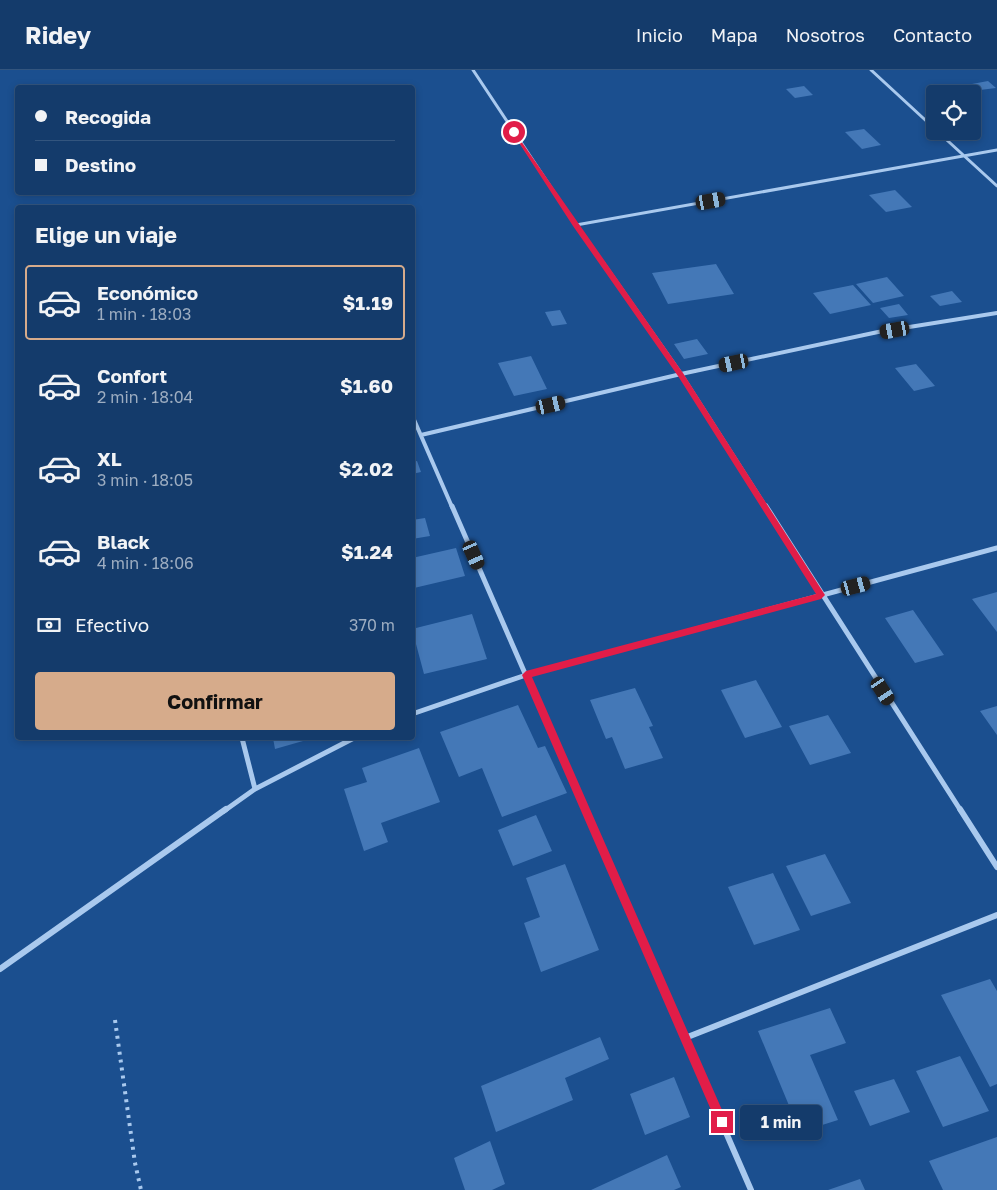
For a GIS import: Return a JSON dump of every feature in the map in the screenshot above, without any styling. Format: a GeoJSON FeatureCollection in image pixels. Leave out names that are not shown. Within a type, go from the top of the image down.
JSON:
{"type":"FeatureCollection","features":[{"type":"Feature","properties":{"kind":"street"},"geometry":{"type":"LineString","coordinates":[[473,70],[576,226],[680,374],[997,867]]}},
{"type":"Feature","properties":{"kind":"street"},"geometry":{"type":"LineString","coordinates":[[871,70],[926,121]]}},
{"type":"Feature","properties":{"kind":"street"},"geometry":{"type":"LineString","coordinates":[[946,140],[997,186]]}},
{"type":"Feature","properties":{"kind":"street"},"geometry":{"type":"LineString","coordinates":[[576,226],[997,150]]}},
{"type":"Feature","properties":{"kind":"street"},"geometry":{"type":"LineString","coordinates":[[422,436],[680,374],[878,332],[997,313]]}},
{"type":"Feature","properties":{"kind":"street"},"geometry":{"type":"LineString","coordinates":[[415,421],[751,1190]]}},
{"type":"Feature","properties":{"kind":"street"},"geometry":{"type":"LineString","coordinates":[[415,713],[526,675],[997,548]]}},
{"type":"Feature","properties":{"kind":"street"},"geometry":{"type":"LineString","coordinates":[[243,740],[255,789]]}},
{"type":"Feature","properties":{"kind":"street"},"geometry":{"type":"LineString","coordinates":[[0,969],[255,789],[350,740]]}},
{"type":"Feature","properties":{"kind":"street"},"geometry":{"type":"LineString","coordinates":[[685,1038],[997,915]]}},
{"type":"Feature","properties":{"kind":"path"},"geometry":{"type":"LineString","coordinates":[[115,1020],[135,1163],[141,1190]]}},
{"type":"Feature","properties":{"kind":"building"},"geometry":{"type":"Polygon","coordinates":[[[988,81],[996,88],[981,90],[981,85],[972,84],[988,81]]]}},
{"type":"Feature","properties":{"kind":"building"},"geometry":{"type":"Polygon","coordinates":[[[804,86],[813,95],[795,98],[786,89],[804,86]]]}},
{"type":"Feature","properties":{"kind":"building"},"geometry":{"type":"Polygon","coordinates":[[[864,129],[881,145],[862,149],[845,132],[864,129]]]}},
{"type":"Feature","properties":{"kind":"building"},"geometry":{"type":"Polygon","coordinates":[[[895,190],[912,207],[886,212],[869,195],[895,190]]]}},
{"type":"Feature","properties":{"kind":"building"},"geometry":{"type":"Polygon","coordinates":[[[716,264],[734,294],[668,304],[652,273],[716,264]]]}},
{"type":"Feature","properties":{"kind":"building"},"geometry":{"type":"Polygon","coordinates":[[[887,277],[904,296],[873,303],[856,284],[887,277]]]}},
{"type":"Feature","properties":{"kind":"building"},"geometry":{"type":"Polygon","coordinates":[[[853,285],[871,305],[830,314],[813,293],[853,285]]]}},
{"type":"Feature","properties":{"kind":"building"},"geometry":{"type":"Polygon","coordinates":[[[952,291],[962,302],[940,306],[930,296],[952,291]]]}},
{"type":"Feature","properties":{"kind":"building"},"geometry":{"type":"Polygon","coordinates":[[[899,304],[908,315],[889,318],[880,308],[899,304]]]}},
{"type":"Feature","properties":{"kind":"building"},"geometry":{"type":"Polygon","coordinates":[[[560,310],[567,324],[552,326],[545,312],[560,310]]]}},
{"type":"Feature","properties":{"kind":"building"},"geometry":{"type":"Polygon","coordinates":[[[697,339],[708,354],[684,359],[674,344],[697,339]]]}},
{"type":"Feature","properties":{"kind":"building"},"geometry":{"type":"Polygon","coordinates":[[[531,356],[547,389],[514,396],[498,363],[531,356]]]}},
{"type":"Feature","properties":{"kind":"building"},"geometry":{"type":"Polygon","coordinates":[[[916,364],[935,386],[914,391],[895,368],[916,364]]]}},
{"type":"Feature","properties":{"kind":"building"},"geometry":{"type":"Polygon","coordinates":[[[415,461],[417,461],[421,472],[415,473],[415,461]]]}},
{"type":"Feature","properties":{"kind":"building"},"geometry":{"type":"Polygon","coordinates":[[[425,518],[430,536],[415,538],[415,520],[425,518]]]}},
{"type":"Feature","properties":{"kind":"building"},"geometry":{"type":"Polygon","coordinates":[[[456,548],[465,576],[415,588],[415,557],[456,548]]]}},
{"type":"Feature","properties":{"kind":"building"},"geometry":{"type":"Polygon","coordinates":[[[997,592],[997,632],[972,599],[997,592]]]}},
{"type":"Feature","properties":{"kind":"building"},"geometry":{"type":"Polygon","coordinates":[[[913,610],[944,655],[915,663],[885,618],[913,610]]]}},
{"type":"Feature","properties":{"kind":"building"},"geometry":{"type":"Polygon","coordinates":[[[472,614],[487,659],[424,674],[415,640],[415,628],[472,614]]]}},
{"type":"Feature","properties":{"kind":"building"},"geometry":{"type":"Polygon","coordinates":[[[756,680],[782,727],[745,738],[721,690],[756,680]]]}},
{"type":"Feature","properties":{"kind":"building"},"geometry":{"type":"Polygon","coordinates":[[[635,688],[653,726],[649,727],[663,758],[625,769],[612,737],[606,739],[590,700],[635,688]]]}},
{"type":"Feature","properties":{"kind":"building"},"geometry":{"type":"Polygon","coordinates":[[[518,705],[538,748],[545,746],[567,793],[502,817],[482,768],[459,777],[440,732],[518,705]]]}},
{"type":"Feature","properties":{"kind":"building"},"geometry":{"type":"Polygon","coordinates":[[[997,706],[997,735],[980,711],[997,706]]]}},
{"type":"Feature","properties":{"kind":"building"},"geometry":{"type":"Polygon","coordinates":[[[828,715],[851,753],[810,765],[789,726],[828,715]]]}},
{"type":"Feature","properties":{"kind":"building"},"geometry":{"type":"Polygon","coordinates":[[[273,740],[306,740],[275,749],[273,740]]]}},
{"type":"Feature","properties":{"kind":"building"},"geometry":{"type":"Polygon","coordinates":[[[419,748],[440,802],[381,823],[388,842],[364,851],[344,789],[367,782],[362,768],[419,748]]]}},
{"type":"Feature","properties":{"kind":"building"},"geometry":{"type":"Polygon","coordinates":[[[536,815],[552,851],[513,866],[498,830],[536,815]]]}},
{"type":"Feature","properties":{"kind":"building"},"geometry":{"type":"Polygon","coordinates":[[[825,854],[851,903],[811,916],[786,866],[825,854]]]}},
{"type":"Feature","properties":{"kind":"building"},"geometry":{"type":"Polygon","coordinates":[[[565,864],[599,950],[541,972],[524,923],[540,917],[526,878],[565,864]]]}},
{"type":"Feature","properties":{"kind":"building"},"geometry":{"type":"Polygon","coordinates":[[[773,873],[800,930],[754,945],[728,887],[773,873]]]}},
{"type":"Feature","properties":{"kind":"building"},"geometry":{"type":"Polygon","coordinates":[[[990,979],[997,991],[997,1084],[990,1087],[941,995],[990,979]]]}},
{"type":"Feature","properties":{"kind":"building"},"geometry":{"type":"Polygon","coordinates":[[[830,1008],[846,1043],[810,1055],[838,1120],[800,1132],[758,1031],[830,1008]]]}},
{"type":"Feature","properties":{"kind":"building"},"geometry":{"type":"Polygon","coordinates":[[[600,1037],[609,1059],[565,1078],[573,1100],[496,1132],[481,1086],[600,1037]]]}},
{"type":"Feature","properties":{"kind":"building"},"geometry":{"type":"Polygon","coordinates":[[[960,1056],[989,1111],[943,1127],[916,1071],[960,1056]]]}},
{"type":"Feature","properties":{"kind":"building"},"geometry":{"type":"Polygon","coordinates":[[[674,1077],[690,1117],[645,1135],[630,1094],[674,1077]]]}},
{"type":"Feature","properties":{"kind":"building"},"geometry":{"type":"Polygon","coordinates":[[[894,1079],[910,1112],[870,1126],[854,1091],[894,1079]]]}},
{"type":"Feature","properties":{"kind":"building"},"geometry":{"type":"Polygon","coordinates":[[[997,1137],[997,1190],[943,1190],[929,1161],[997,1137]]]}},
{"type":"Feature","properties":{"kind":"building"},"geometry":{"type":"Polygon","coordinates":[[[490,1141],[505,1184],[492,1190],[465,1190],[454,1158],[490,1141]]]}},
{"type":"Feature","properties":{"kind":"building"},"geometry":{"type":"Polygon","coordinates":[[[667,1155],[681,1187],[674,1190],[591,1190],[667,1155]]]}},
{"type":"Feature","properties":{"kind":"building"},"geometry":{"type":"Polygon","coordinates":[[[860,1179],[865,1190],[828,1190],[860,1179]]]}},
{"type":"Feature","properties":{"kind":"route"},"geometry":{"type":"LineString","coordinates":[[514,132],[576,226],[680,374],[821,595],[526,675],[722,1122]]}}]}
